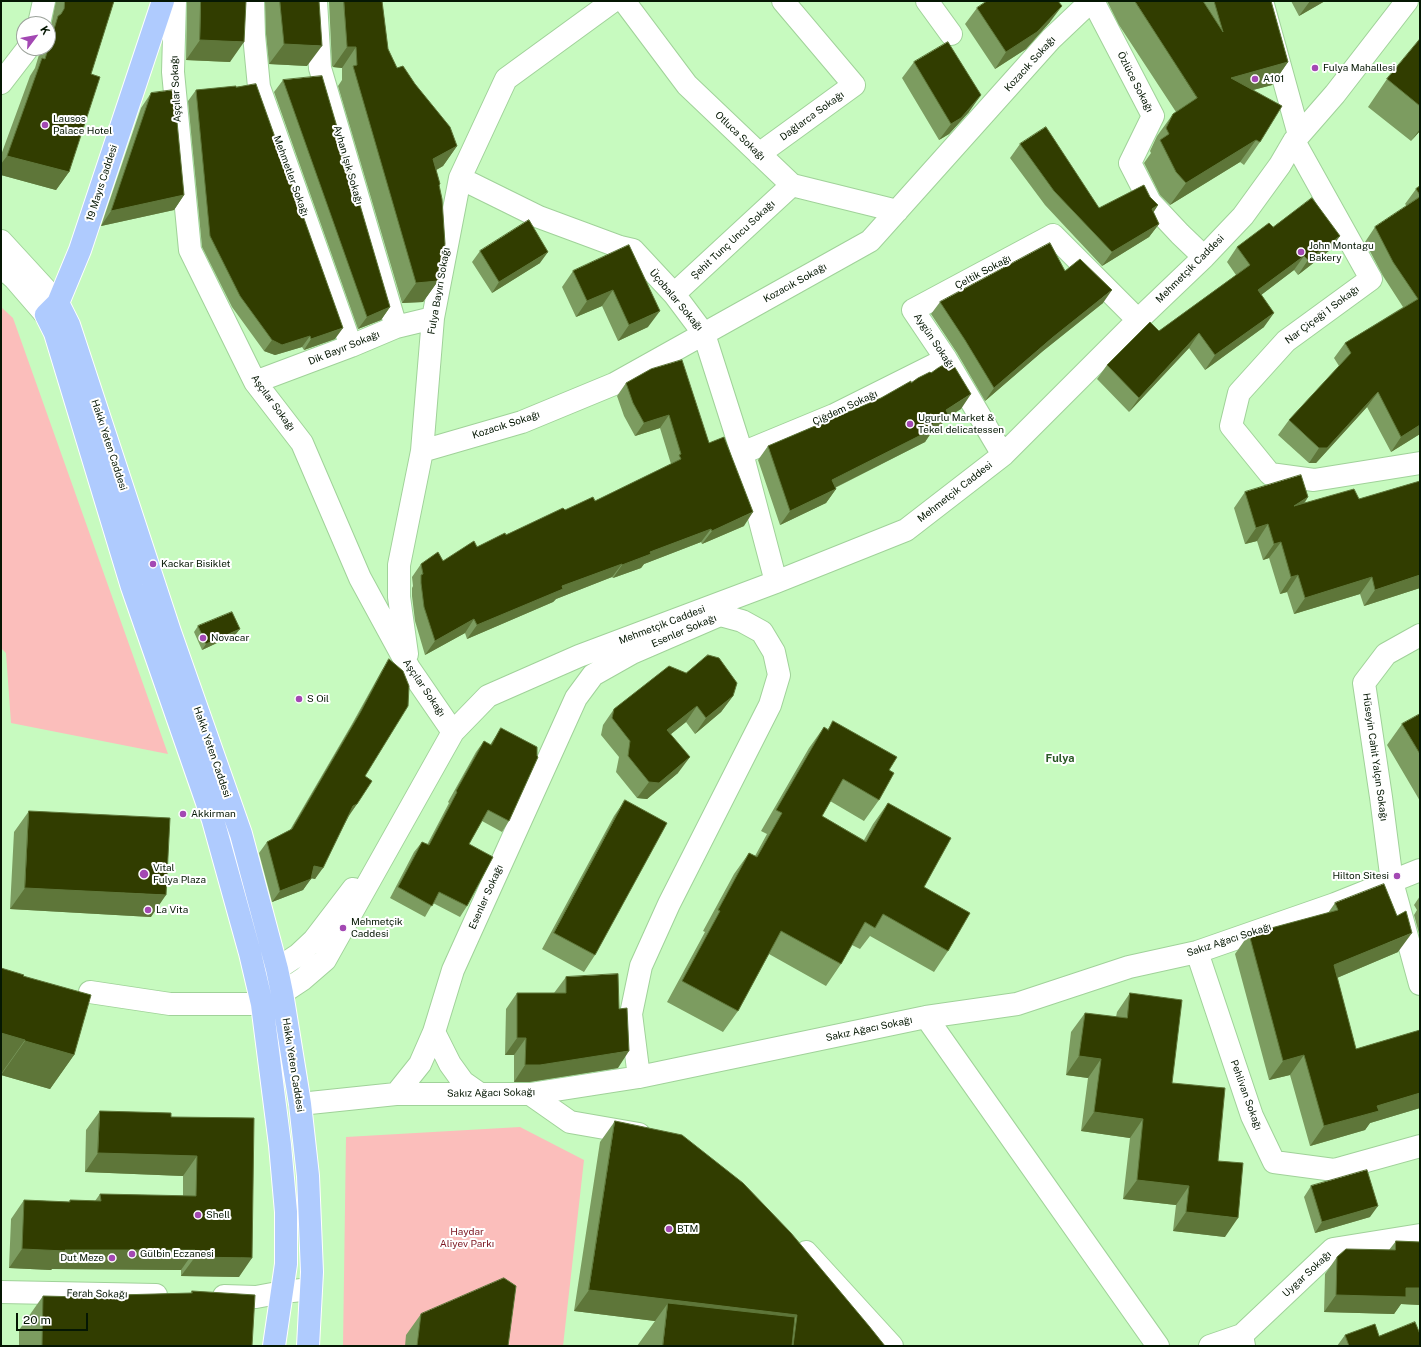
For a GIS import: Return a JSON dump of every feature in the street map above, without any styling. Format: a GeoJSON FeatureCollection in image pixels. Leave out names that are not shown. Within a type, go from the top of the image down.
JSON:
{"type":"FeatureCollection","features":[{"type":"Feature","properties":{"kind":"main road","name":"19 Mayıs Caddesi"},"geometry":{"type":"LineString","coordinates":[[52,309],[80,250],[163,1]]}},
{"type":"Feature","properties":{"kind":"main road","name":"Hakkı Yeten Caddesi"},"geometry":{"type":"LineString","coordinates":[[52,309],[69,325],[170,632],[241,834],[277,969],[300,1104],[308,1176],[312,1272],[308,1346]]}},
{"type":"Feature","properties":{"kind":"main road","name":"Hakkı Yeten Caddesi"},"geometry":{"type":"LineString","coordinates":[[52,309],[54,333],[132,587],[213,820],[250,953],[262,1004],[280,1145],[286,1212],[286,1264],[274,1346]]}},
{"type":"Feature","properties":{"kind":"main road"},"geometry":{"type":"LineString","coordinates":[[262,1004],[277,969]]}},
{"type":"Feature","properties":{"kind":"main road"},"geometry":{"type":"LineString","coordinates":[[262,1004],[282,993]]}},
{"type":"Feature","properties":{"kind":"street"},"geometry":{"type":"LineString","coordinates":[[41,16],[44,1]]}},
{"type":"Feature","properties":{"kind":"street","name":"Aşçılar Sokağı"},"geometry":{"type":"LineString","coordinates":[[176,1],[173,72],[190,250],[255,382],[302,443],[360,578],[409,668],[453,732]]}},
{"type":"Feature","properties":{"kind":"street","name":"Mehmetler Sokağı"},"geometry":{"type":"LineString","coordinates":[[253,1],[254,35],[259,87],[351,346]]}},
{"type":"Feature","properties":{"kind":"street","name":"Ayhan Işık Sokağı"},"geometry":{"type":"LineString","coordinates":[[316,1],[320,68],[396,327]]}},
{"type":"Feature","properties":{"kind":"street","name":"Fulya Bayırı Sokağı"},"geometry":{"type":"LineString","coordinates":[[409,668],[399,597],[400,565],[422,451],[433,318],[460,178],[506,79],[613,1]]}},
{"type":"Feature","properties":{"kind":"street","name":"Otluca Sokağı"},"geometry":{"type":"LineString","coordinates":[[624,1],[687,85],[792,185],[897,211]]}},
{"type":"Feature","properties":{"kind":"street","name":"Dağlarca Sokağı"},"geometry":{"type":"LineString","coordinates":[[759,154],[854,85],[783,1]]}},
{"type":"Feature","properties":{"kind":"street"},"geometry":{"type":"LineString","coordinates":[[927,1],[951,34]]}},
{"type":"Feature","properties":{"kind":"street","name":"Kozacık Sokağı"},"geometry":{"type":"LineString","coordinates":[[422,451],[522,422],[607,387],[870,241],[1051,39],[1092,1]]}},
{"type":"Feature","properties":{"kind":"street","name":"Özlüce Sokağı"},"geometry":{"type":"LineString","coordinates":[[1092,1],[1152,116],[1130,163],[1150,202],[1204,257]]}},
{"type":"Feature","properties":{"kind":"street"},"geometry":{"type":"LineString","coordinates":[[1262,1],[1297,138]]}},
{"type":"Feature","properties":{"kind":"street","name":"Mehmetçik Caddesi"},"geometry":{"type":"LineString","coordinates":[[282,993],[303,979],[325,960],[453,732],[488,696],[579,656],[776,582],[906,530],[1003,455],[1138,320],[1204,257],[1242,216],[1280,165],[1297,138],[1335,94],[1407,1]]}},
{"type":"Feature","properties":{"kind":"street"},"geometry":{"type":"LineString","coordinates":[[1,83],[22,56]]}},
{"type":"Feature","properties":{"kind":"street","name":"Nar Çiçeği 1 Sokağı"},"geometry":{"type":"LineString","coordinates":[[1297,138],[1371,279],[1286,341],[1239,392],[1231,426],[1270,474],[1314,480],[1420,463]]}},
{"type":"Feature","properties":{"kind":"street"},"geometry":{"type":"LineString","coordinates":[[450,148],[460,178]]}},
{"type":"Feature","properties":{"kind":"street","name":"Üçobalar Sokağı"},"geometry":{"type":"LineString","coordinates":[[460,178],[539,217],[620,247],[633,250],[674,294],[704,334],[742,453],[776,582]]}},
{"type":"Feature","properties":{"kind":"street","name":"Şehit Tunç Uncu Sokağı"},"geometry":{"type":"LineString","coordinates":[[674,294],[792,185]]}},
{"type":"Feature","properties":{"kind":"street","name":"Çeltik Sokağı"},"geometry":{"type":"LineString","coordinates":[[913,310],[1053,234],[1138,320]]}},
{"type":"Feature","properties":{"kind":"street","name":"Hakkı Yeten Caddesi"},"geometry":{"type":"LineString","coordinates":[[1,241],[52,309]]}},
{"type":"Feature","properties":{"kind":"street","name":"Hakkı Yeten Caddesi"},"geometry":{"type":"LineString","coordinates":[[1,268],[52,309]]}},
{"type":"Feature","properties":{"kind":"street","name":"Aygün Sokağı"},"geometry":{"type":"LineString","coordinates":[[913,310],[946,359],[1003,455]]}},
{"type":"Feature","properties":{"kind":"street","name":"Dik Bayır Sokağı"},"geometry":{"type":"LineString","coordinates":[[255,382],[351,346],[396,327],[433,318]]}},
{"type":"Feature","properties":{"kind":"street","name":"Çiğdem Sokağı"},"geometry":{"type":"LineString","coordinates":[[742,453],[834,415],[946,359]]}},
{"type":"Feature","properties":{"kind":"street","name":"Esenler Sokağı"},"geometry":{"type":"LineString","coordinates":[[396,1094],[420,1064],[434,1032],[453,970],[576,698],[593,675],[632,653],[720,616],[742,621],[762,632],[774,652],[779,675],[770,705],[669,904],[641,966],[631,1014],[639,1077]]}},
{"type":"Feature","properties":{"kind":"street","name":"Hüseyin Cahit Yalçın Sokağı"},"geometry":{"type":"LineString","coordinates":[[1420,635],[1386,654],[1364,683],[1392,882],[1420,984]]}},
{"type":"Feature","properties":{"kind":"street"},"geometry":{"type":"LineString","coordinates":[[579,656],[593,675]]}},
{"type":"Feature","properties":{"kind":"street","name":"Mehmetçik Caddesi"},"geometry":{"type":"LineString","coordinates":[[277,969],[298,955],[314,940],[400,826]]}},
{"type":"Feature","properties":{"kind":"street","name":"Sakız Ağacı Sokağı"},"geometry":{"type":"LineString","coordinates":[[300,1104],[396,1094],[530,1094],[639,1077],[926,1017],[1017,1004],[1129,967],[1197,952],[1335,904],[1420,870]]}},
{"type":"Feature","properties":{"kind":"street","name":"Pehlivan Sokağı"},"geometry":{"type":"LineString","coordinates":[[1197,952],[1252,1116],[1274,1162],[1334,1170],[1420,1146]]}},
{"type":"Feature","properties":{"kind":"street"},"geometry":{"type":"LineString","coordinates":[[90,992],[170,1004],[262,1004]]}},
{"type":"Feature","properties":{"kind":"street"},"geometry":{"type":"LineString","coordinates":[[926,1017],[1158,1346]]}},
{"type":"Feature","properties":{"kind":"street"},"geometry":{"type":"LineString","coordinates":[[434,1032],[450,1064],[463,1082],[480,1094]]}},
{"type":"Feature","properties":{"kind":"street"},"geometry":{"type":"LineString","coordinates":[[530,1094],[570,1122],[660,1138]]}},
{"type":"Feature","properties":{"kind":"street","name":"Uygar Sokağı"},"geometry":{"type":"LineString","coordinates":[[1243,1341],[1333,1249],[1420,1235]]}},
{"type":"Feature","properties":{"kind":"street"},"geometry":{"type":"LineString","coordinates":[[792,1238],[892,1346]]}},
{"type":"Feature","properties":{"kind":"street"},"geometry":{"type":"LineString","coordinates":[[208,1296],[256,1297],[311,1289]]}},
{"type":"Feature","properties":{"kind":"street","name":"Ferah Sokağı"},"geometry":{"type":"LineString","coordinates":[[1,1292],[176,1296]]}},
{"type":"Feature","properties":{"kind":"street"},"geometry":{"type":"LineString","coordinates":[[1210,1346],[1243,1341]]}},
{"type":"Feature","properties":{"kind":"green space"},"geometry":{"type":"Polygon","coordinates":[[[1,307],[13,318],[168,754],[11,723],[6,653],[1,648],[1,307]]]}},
{"type":"Feature","properties":{"kind":"green space","name":"Haydar Aliyev Parkı"},"geometry":{"type":"Polygon","coordinates":[[[520,1127],[584,1160],[563,1346],[343,1346],[346,1137],[520,1127]]]}},
{"type":"Feature","properties":{"kind":"building"},"geometry":{"type":"Polygon","coordinates":[[[65,1],[114,1],[91,74],[100,77],[69,172],[7,156],[42,58],[45,59],[46,56],[56,56],[56,23],[58,16],[64,9],[65,1]]]}},
{"type":"Feature","properties":{"kind":"building"},"geometry":{"type":"Polygon","coordinates":[[[201,1],[246,1],[244,42],[200,40],[201,1]]]}},
{"type":"Feature","properties":{"kind":"building"},"geometry":{"type":"Polygon","coordinates":[[[280,1],[319,1],[322,46],[284,44],[280,1]]]}},
{"type":"Feature","properties":{"kind":"building"},"geometry":{"type":"Polygon","coordinates":[[[344,1],[382,1],[388,49],[397,68],[403,66],[415,84],[450,127],[457,146],[433,159],[440,184],[445,244],[438,281],[416,283],[353,66],[357,65],[356,47],[347,47],[344,1]]]}},
{"type":"Feature","properties":{"kind":"building"},"geometry":{"type":"Polygon","coordinates":[[[987,1],[1058,1],[1062,6],[1037,32],[1006,52],[977,8],[987,1]]]}},
{"type":"Feature","properties":{"kind":"building"},"geometry":{"type":"Polygon","coordinates":[[[1135,1],[1203,1],[1223,32],[1214,1],[1271,1],[1288,62],[1231,78],[1282,106],[1260,142],[1256,140],[1186,183],[1176,172],[1160,140],[1169,134],[1166,128],[1173,114],[1197,98],[1135,1]]]}},
{"type":"Feature","properties":{"kind":"building"},"geometry":{"type":"Polygon","coordinates":[[[1420,39],[1420,106],[1387,79],[1420,39]]]}},
{"type":"Feature","properties":{"kind":"building"},"geometry":{"type":"Polygon","coordinates":[[[948,42],[981,95],[961,118],[951,124],[914,62],[948,42]]]}},
{"type":"Feature","properties":{"kind":"building"},"geometry":{"type":"Polygon","coordinates":[[[322,76],[390,307],[367,317],[283,80],[322,76]]]}},
{"type":"Feature","properties":{"kind":"building"},"geometry":{"type":"Polygon","coordinates":[[[256,84],[343,328],[311,339],[310,336],[282,345],[272,340],[240,296],[210,236],[196,90],[256,84]]]}},
{"type":"Feature","properties":{"kind":"building"},"geometry":{"type":"Polygon","coordinates":[[[174,90],[184,195],[111,211],[151,93],[174,90]]]}},
{"type":"Feature","properties":{"kind":"building"},"geometry":{"type":"Polygon","coordinates":[[[1046,127],[1099,208],[1144,185],[1150,197],[1158,205],[1152,209],[1159,224],[1112,252],[1054,191],[1020,144],[1046,127]]]}},
{"type":"Feature","properties":{"kind":"building"},"geometry":{"type":"Polygon","coordinates":[[[1420,186],[1420,195],[1416,189],[1420,186]]]}},
{"type":"Feature","properties":{"kind":"building"},"geometry":{"type":"Polygon","coordinates":[[[1420,197],[1420,425],[1401,437],[1378,392],[1327,448],[1319,448],[1289,420],[1351,353],[1345,343],[1418,299],[1393,262],[1375,227],[1420,197]]]}},
{"type":"Feature","properties":{"kind":"building"},"geometry":{"type":"Polygon","coordinates":[[[1312,198],[1340,236],[1308,260],[1304,256],[1258,290],[1274,313],[1215,355],[1199,333],[1139,398],[1107,365],[1150,322],[1159,331],[1250,265],[1237,247],[1269,223],[1273,227],[1312,198]]]}},
{"type":"Feature","properties":{"kind":"building"},"geometry":{"type":"Polygon","coordinates":[[[529,220],[548,252],[499,282],[480,251],[529,220]]]}},
{"type":"Feature","properties":{"kind":"building"},"geometry":{"type":"Polygon","coordinates":[[[1050,243],[1065,271],[1080,259],[1112,290],[1052,338],[994,388],[940,302],[1050,243]]]}},
{"type":"Feature","properties":{"kind":"building"},"geometry":{"type":"Polygon","coordinates":[[[629,245],[660,311],[629,325],[613,290],[587,301],[573,271],[629,245]]]}},
{"type":"Feature","properties":{"kind":"building"},"geometry":{"type":"Polygon","coordinates":[[[682,360],[709,443],[724,437],[753,512],[712,531],[711,529],[650,552],[651,554],[562,586],[563,589],[477,625],[474,619],[435,641],[424,607],[421,583],[421,575],[423,574],[421,564],[438,552],[443,561],[474,541],[477,547],[563,508],[565,510],[593,497],[595,501],[681,459],[679,455],[681,454],[669,415],[644,423],[633,403],[626,383],[651,369],[682,360]]]}},
{"type":"Feature","properties":{"kind":"building"},"geometry":{"type":"Polygon","coordinates":[[[951,361],[971,394],[946,410],[948,414],[933,424],[935,428],[832,480],[836,489],[790,511],[768,446],[881,398],[911,381],[911,383],[930,372],[931,373],[951,361]]]}},
{"type":"Feature","properties":{"kind":"building"},"geometry":{"type":"Polygon","coordinates":[[[1301,475],[1308,497],[1294,506],[1354,489],[1359,499],[1420,481],[1420,575],[1375,590],[1372,577],[1305,598],[1298,575],[1291,577],[1281,542],[1274,544],[1268,524],[1256,528],[1245,492],[1301,475]]]}},
{"type":"Feature","properties":{"kind":"building"},"geometry":{"type":"Polygon","coordinates":[[[232,612],[240,629],[206,644],[198,626],[232,612]]]}},
{"type":"Feature","properties":{"kind":"building"},"geometry":{"type":"Polygon","coordinates":[[[708,655],[719,658],[737,683],[733,696],[706,718],[697,706],[667,730],[690,757],[659,783],[649,782],[628,756],[630,741],[612,718],[614,709],[669,666],[686,673],[708,655]]]}},
{"type":"Feature","properties":{"kind":"building"},"geometry":{"type":"Polygon","coordinates":[[[389,659],[403,671],[409,686],[408,706],[365,776],[372,781],[357,804],[353,806],[323,868],[314,866],[311,879],[280,891],[267,842],[292,829],[360,713],[389,659]]]}},
{"type":"Feature","properties":{"kind":"building"},"geometry":{"type":"Polygon","coordinates":[[[1420,714],[1420,754],[1402,724],[1420,714]]]}},
{"type":"Feature","properties":{"kind":"building"},"geometry":{"type":"Polygon","coordinates":[[[833,721],[897,757],[889,770],[894,773],[879,800],[843,779],[822,816],[866,842],[888,803],[951,838],[924,887],[970,913],[948,951],[883,914],[875,928],[865,922],[841,964],[781,931],[738,1011],[682,981],[720,911],[718,910],[749,853],[757,857],[782,813],[776,810],[824,727],[828,730],[833,721]]]}},
{"type":"Feature","properties":{"kind":"building"},"geometry":{"type":"Polygon","coordinates":[[[501,728],[537,747],[538,757],[509,821],[488,810],[469,844],[493,857],[467,906],[439,892],[432,906],[398,887],[422,842],[429,845],[457,792],[456,791],[484,741],[491,745],[501,728]]]}},
{"type":"Feature","properties":{"kind":"building"},"geometry":{"type":"Polygon","coordinates":[[[625,800],[667,823],[595,955],[554,933],[625,800]]]}},
{"type":"Feature","properties":{"kind":"building"},"geometry":{"type":"Polygon","coordinates":[[[29,811],[170,818],[166,895],[25,888],[29,811]]]}},
{"type":"Feature","properties":{"kind":"building"},"geometry":{"type":"Polygon","coordinates":[[[1384,884],[1397,916],[1406,911],[1412,933],[1334,965],[1356,1049],[1420,1030],[1420,1093],[1377,1106],[1379,1111],[1324,1126],[1304,1055],[1283,1061],[1249,934],[1338,910],[1335,903],[1384,884]]]}},
{"type":"Feature","properties":{"kind":"building"},"geometry":{"type":"Polygon","coordinates":[[[1,968],[24,975],[23,976],[91,995],[74,1055],[1,1033],[1,968]]]}},
{"type":"Feature","properties":{"kind":"building"},"geometry":{"type":"Polygon","coordinates":[[[618,974],[619,1009],[627,1008],[629,1051],[540,1065],[525,1065],[526,1038],[517,1038],[517,993],[566,993],[566,977],[618,974]]]}},
{"type":"Feature","properties":{"kind":"building"},"geometry":{"type":"Polygon","coordinates":[[[1130,993],[1182,1000],[1172,1083],[1225,1088],[1218,1161],[1243,1163],[1238,1218],[1186,1212],[1189,1186],[1137,1180],[1143,1119],[1094,1112],[1101,1059],[1079,1056],[1085,1013],[1127,1018],[1130,993]]]}},
{"type":"Feature","properties":{"kind":"building"},"geometry":{"type":"Polygon","coordinates":[[[100,1111],[171,1113],[171,1117],[254,1118],[252,1258],[195,1257],[195,1250],[65,1251],[22,1249],[24,1200],[70,1202],[70,1200],[101,1201],[100,1194],[196,1196],[197,1156],[98,1153],[100,1111]]]}},
{"type":"Feature","properties":{"kind":"building","name":"BTM"},"geometry":{"type":"Polygon","coordinates":[[[615,1121],[682,1135],[743,1183],[791,1233],[885,1346],[793,1346],[797,1315],[589,1290],[615,1121]]]}},
{"type":"Feature","properties":{"kind":"building"},"geometry":{"type":"Polygon","coordinates":[[[1367,1170],[1378,1206],[1322,1222],[1311,1186],[1367,1170]]]}},
{"type":"Feature","properties":{"kind":"building"},"geometry":{"type":"Polygon","coordinates":[[[1396,1241],[1420,1242],[1420,1288],[1406,1288],[1406,1297],[1336,1295],[1337,1257],[1346,1249],[1395,1250],[1396,1241]]]}},
{"type":"Feature","properties":{"kind":"building"},"geometry":{"type":"Polygon","coordinates":[[[504,1278],[516,1286],[508,1346],[417,1346],[421,1314],[504,1278]]]}},
{"type":"Feature","properties":{"kind":"building"},"geometry":{"type":"Polygon","coordinates":[[[192,1291],[255,1295],[252,1346],[42,1346],[43,1296],[118,1298],[118,1295],[192,1293],[192,1291]]]}},
{"type":"Feature","properties":{"kind":"building"},"geometry":{"type":"Polygon","coordinates":[[[668,1303],[795,1317],[792,1346],[663,1346],[668,1303]]]}},
{"type":"Feature","properties":{"kind":"building"},"geometry":{"type":"Polygon","coordinates":[[[1415,1322],[1420,1334],[1420,1346],[1349,1346],[1345,1335],[1375,1324],[1379,1336],[1415,1322]]]}},
{"type":"Feature","properties":{"kind":"place","name":"Fulya Mahallesi"},"geometry":{"type":"Point","coordinates":[1315,68]}},
{"type":"Feature","properties":{"kind":"place","name":"A101"},"geometry":{"type":"Point","coordinates":[1255,79]}},
{"type":"Feature","properties":{"kind":"place","name":"Lausos Palace Hotel"},"geometry":{"type":"Point","coordinates":[45,125]}},
{"type":"Feature","properties":{"kind":"place","name":"John Montagu Bakery"},"geometry":{"type":"Point","coordinates":[1301,252]}},
{"type":"Feature","properties":{"kind":"place","name":"Ugurlu Market & Tekel delicatessen"},"geometry":{"type":"Point","coordinates":[910,424]}},
{"type":"Feature","properties":{"kind":"place","name":"Kackar Bisiklet"},"geometry":{"type":"Point","coordinates":[153,564]}},
{"type":"Feature","properties":{"kind":"place","name":"Novacar"},"geometry":{"type":"Point","coordinates":[203,638]}},
{"type":"Feature","properties":{"kind":"place","name":"S Oil"},"geometry":{"type":"Point","coordinates":[299,699]}},
{"type":"Feature","properties":{"kind":"place","name":"Akkirman"},"geometry":{"type":"Point","coordinates":[183,814]}},
{"type":"Feature","properties":{"kind":"place","name":"Vital Fulya Plaza"},"geometry":{"type":"Point","coordinates":[144,874]}},
{"type":"Feature","properties":{"kind":"place","name":"Hilton Sitesi"},"geometry":{"type":"Point","coordinates":[1397,876]}},
{"type":"Feature","properties":{"kind":"place","name":"La Vita"},"geometry":{"type":"Point","coordinates":[148,910]}},
{"type":"Feature","properties":{"kind":"place","name":"Mehmetçik Caddesi"},"geometry":{"type":"Point","coordinates":[343,928]}},
{"type":"Feature","properties":{"kind":"place","name":"Shell"},"geometry":{"type":"Point","coordinates":[198,1215]}},
{"type":"Feature","properties":{"kind":"place","name":"BTM"},"geometry":{"type":"Point","coordinates":[669,1229]}},
{"type":"Feature","properties":{"kind":"place","name":"Gülbin Eczanesi"},"geometry":{"type":"Point","coordinates":[132,1254]}},
{"type":"Feature","properties":{"kind":"place","name":"Dut Meze"},"geometry":{"type":"Point","coordinates":[112,1258]}},
{"type":"Feature","properties":{"kind":"district","name":"Fulya"},"geometry":{"type":"Point","coordinates":[1060,759]}}]}
